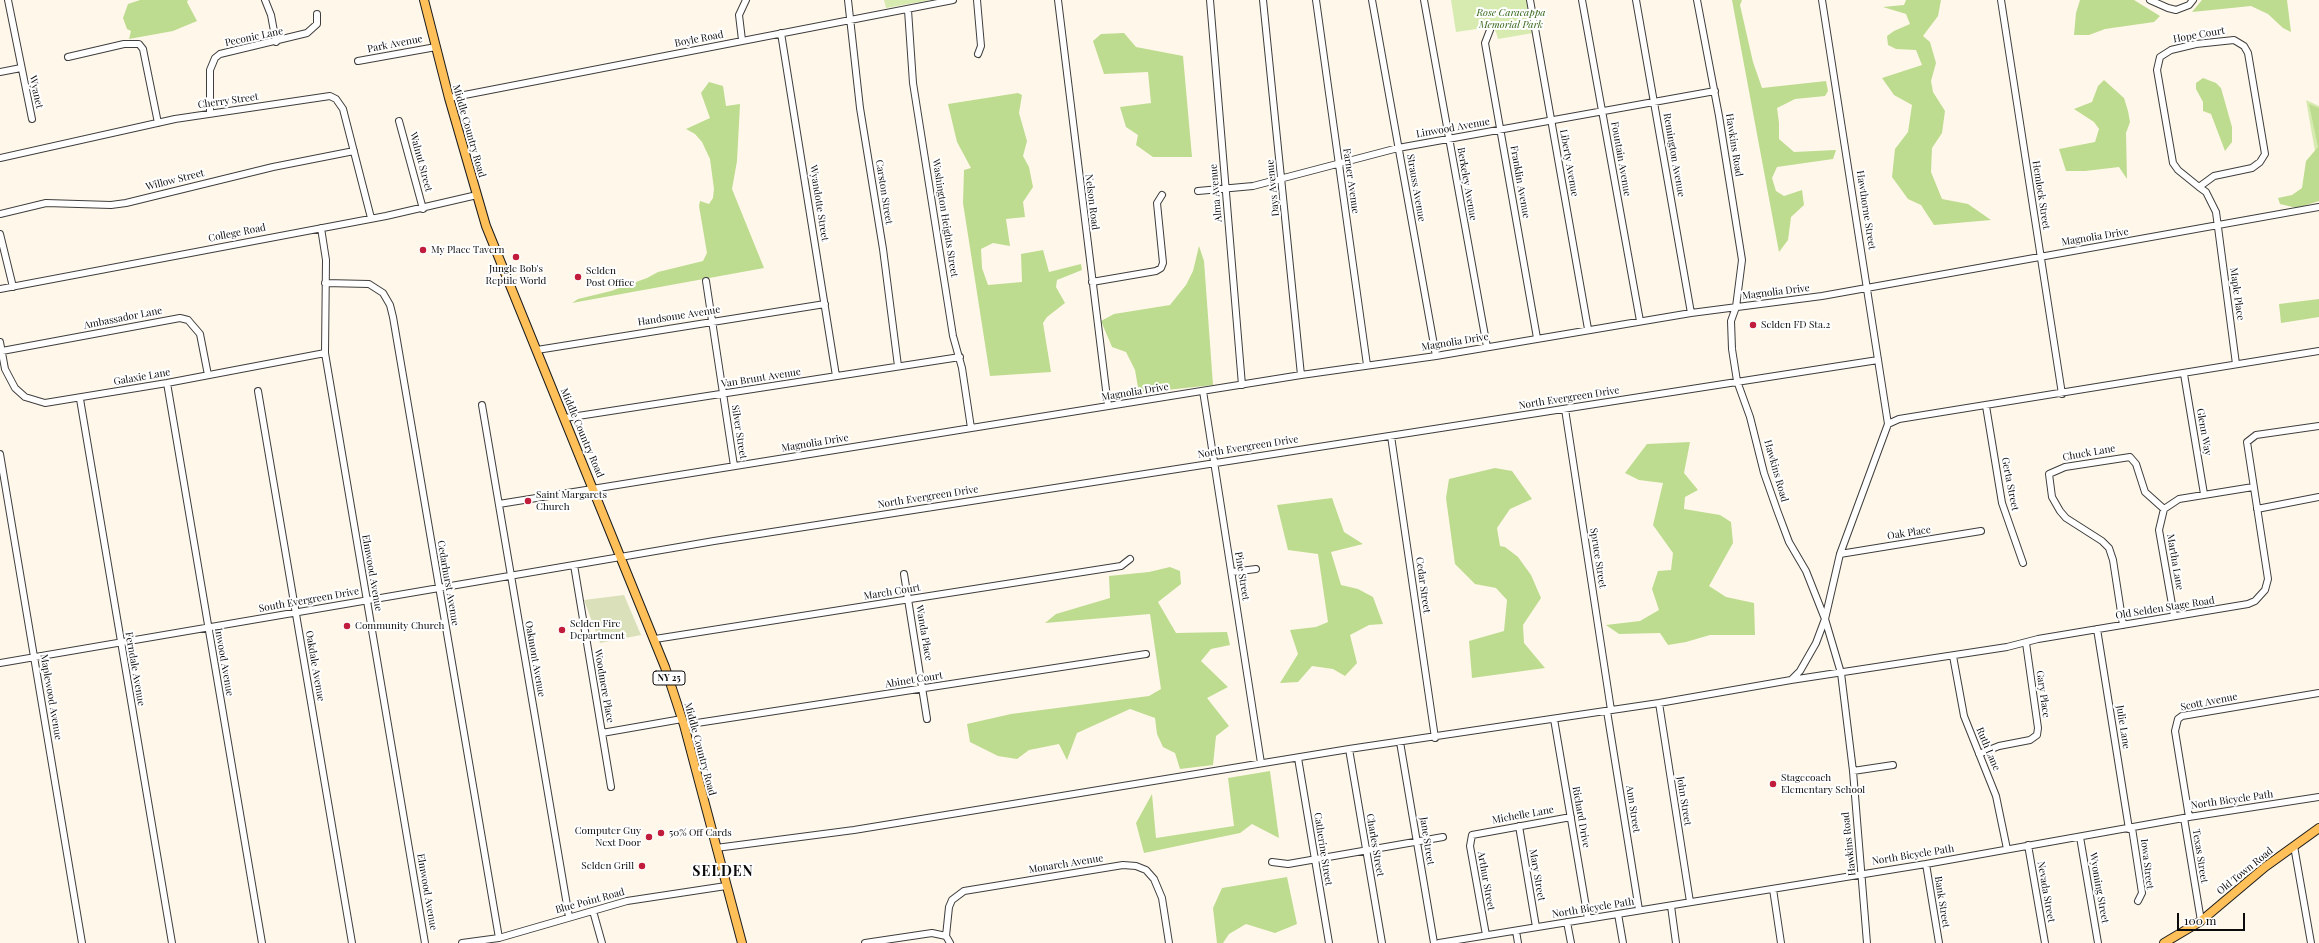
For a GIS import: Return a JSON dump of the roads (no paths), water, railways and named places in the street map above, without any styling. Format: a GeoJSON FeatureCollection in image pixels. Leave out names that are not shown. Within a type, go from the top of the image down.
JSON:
{"type":"FeatureCollection","features":[{"type":"Feature","properties":{"kind":"main road","name":"Middle Country Road"},"geometry":{"type":"LineString","coordinates":[[424,0],[449,98],[486,226],[655,639],[683,722],[742,943]]}},
{"type":"Feature","properties":{"kind":"main road","name":"Old Town Road"},"geometry":{"type":"LineString","coordinates":[[2164,943],[2201,921],[2265,867],[2319,828]]}},
{"type":"Feature","properties":{"kind":"street","name":"Wyanet"},"geometry":{"type":"LineString","coordinates":[[8,0],[32,119]]}},
{"type":"Feature","properties":{"kind":"street"},"geometry":{"type":"LineString","coordinates":[[265,0],[276,42]]}},
{"type":"Feature","properties":{"kind":"street"},"geometry":{"type":"LineString","coordinates":[[742,40],[739,15],[746,0]]}},
{"type":"Feature","properties":{"kind":"street","name":"Carston Street"},"geometry":{"type":"LineString","coordinates":[[848,0],[852,20],[860,108],[882,242],[898,366]]}},
{"type":"Feature","properties":{"kind":"street","name":"Boyle Road"},"geometry":{"type":"LineString","coordinates":[[449,98],[742,40],[908,10],[953,0]]}},
{"type":"Feature","properties":{"kind":"street"},"geometry":{"type":"LineString","coordinates":[[977,0],[981,46],[978,54]]}},
{"type":"Feature","properties":{"kind":"street","name":"Nelson Road"},"geometry":{"type":"LineString","coordinates":[[1058,0],[1108,406]]}},
{"type":"Feature","properties":{"kind":"street","name":"Alma Avenue"},"geometry":{"type":"LineString","coordinates":[[1210,0],[1242,385]]}},
{"type":"Feature","properties":{"kind":"street","name":"Days Avenue"},"geometry":{"type":"LineString","coordinates":[[1263,0],[1301,375]]}},
{"type":"Feature","properties":{"kind":"street","name":"Farner Avenue"},"geometry":{"type":"LineString","coordinates":[[1316,0],[1367,365]]}},
{"type":"Feature","properties":{"kind":"street","name":"Strauss Avenue"},"geometry":{"type":"LineString","coordinates":[[1372,0],[1436,356]]}},
{"type":"Feature","properties":{"kind":"street","name":"Berkeley Avenue"},"geometry":{"type":"LineString","coordinates":[[1424,0],[1487,347]]}},
{"type":"Feature","properties":{"kind":"street","name":"Liberty Avenue"},"geometry":{"type":"LineString","coordinates":[[1530,0],[1588,329]]}},
{"type":"Feature","properties":{"kind":"street","name":"Fountain Avenue"},"geometry":{"type":"LineString","coordinates":[[1582,0],[1640,321]]}},
{"type":"Feature","properties":{"kind":"street","name":"Remington Avenue"},"geometry":{"type":"LineString","coordinates":[[1636,0],[1691,313]]}},
{"type":"Feature","properties":{"kind":"street","name":"Hawkins Road"},"geometry":{"type":"LineString","coordinates":[[1697,0],[1715,92],[1742,260],[1736,307],[1731,321],[1732,349],[1737,381],[1750,417],[1764,474],[1789,542],[1806,571],[1825,618],[1841,673],[1853,771],[1863,873],[1867,943]]}},
{"type":"Feature","properties":{"kind":"street","name":"Hawthorne Street"},"geometry":{"type":"LineString","coordinates":[[1822,0],[1868,287],[1888,424]]}},
{"type":"Feature","properties":{"kind":"street","name":"Hemlock Street"},"geometry":{"type":"LineString","coordinates":[[2001,0],[2062,394]]}},
{"type":"Feature","properties":{"kind":"street"},"geometry":{"type":"LineString","coordinates":[[2150,0],[2176,10],[2188,5],[2193,0]]}},
{"type":"Feature","properties":{"kind":"street","name":"Washington Heights Street"},"geometry":{"type":"LineString","coordinates":[[908,10],[913,83],[953,336],[960,357],[971,428]]}},
{"type":"Feature","properties":{"kind":"street","name":"Peconic Lane"},"geometry":{"type":"LineString","coordinates":[[210,113],[210,70],[215,58],[220,54],[276,42],[307,33],[316,24],[317,14]]}},
{"type":"Feature","properties":{"kind":"street","name":"Franklin Avenue"},"geometry":{"type":"LineString","coordinates":[[1490,30],[1485,43],[1537,338]]}},
{"type":"Feature","properties":{"kind":"street","name":"Wyandotte Street"},"geometry":{"type":"LineString","coordinates":[[781,33],[836,376]]}},
{"type":"Feature","properties":{"kind":"street","name":"Hope Court"},"geometry":{"type":"LineString","coordinates":[[2199,187],[2214,176],[2252,168],[2264,158],[2264,140],[2246,49],[2241,43],[2230,40],[2171,50],[2160,57],[2157,70],[2172,157],[2178,170],[2199,187],[2206,192],[2213,203],[2216,212],[2217,226]]}},
{"type":"Feature","properties":{"kind":"street"},"geometry":{"type":"LineString","coordinates":[[68,57],[124,44],[139,44],[143,49],[158,123]]}},
{"type":"Feature","properties":{"kind":"street","name":"Park Avenue"},"geometry":{"type":"LineString","coordinates":[[358,61],[436,47]]}},
{"type":"Feature","properties":{"kind":"street"},"geometry":{"type":"LineString","coordinates":[[0,72],[21,68]]}},
{"type":"Feature","properties":{"kind":"street","name":"Linwood Avenue"},"geometry":{"type":"LineString","coordinates":[[1198,191],[1226,187],[1253,186],[1398,148],[1715,92]]}},
{"type":"Feature","properties":{"kind":"street","name":"Cherry Street"},"geometry":{"type":"LineString","coordinates":[[0,158],[210,113],[330,96],[336,99],[343,110],[371,218]]}},
{"type":"Feature","properties":{"kind":"street","name":"Walnut Street"},"geometry":{"type":"LineString","coordinates":[[399,121],[423,209]]}},
{"type":"Feature","properties":{"kind":"street","name":"Willow Street"},"geometry":{"type":"LineString","coordinates":[[0,214],[46,203],[111,205],[126,203],[266,169],[354,151]]}},
{"type":"Feature","properties":{"kind":"street","name":"College Road"},"geometry":{"type":"LineString","coordinates":[[0,289],[423,209],[477,195]]}},
{"type":"Feature","properties":{"kind":"street"},"geometry":{"type":"LineString","coordinates":[[1092,282],[1156,271],[1161,268],[1163,263],[1157,203],[1162,195]]}},
{"type":"Feature","properties":{"kind":"street","name":"Magnolia Drive"},"geometry":{"type":"LineString","coordinates":[[499,504],[1301,375],[1436,356],[1588,329],[1691,313],[1822,296],[2319,207]]}},
{"type":"Feature","properties":{"kind":"street","name":"Maple Place"},"geometry":{"type":"LineString","coordinates":[[2217,226],[2236,364]]}},
{"type":"Feature","properties":{"kind":"street","name":"Elmwood Avenue"},"geometry":{"type":"LineString","coordinates":[[321,228],[326,260],[325,353],[425,943]]}},
{"type":"Feature","properties":{"kind":"street"},"geometry":{"type":"LineString","coordinates":[[0,234],[13,287]]}},
{"type":"Feature","properties":{"kind":"street","name":"Silver Street"},"geometry":{"type":"LineString","coordinates":[[706,282],[734,466]]}},
{"type":"Feature","properties":{"kind":"street","name":"Cedarhurst Avenue"},"geometry":{"type":"LineString","coordinates":[[326,283],[369,284],[383,293],[390,305],[499,938]]}},
{"type":"Feature","properties":{"kind":"street"},"geometry":{"type":"LineString","coordinates":[[1739,290],[1742,299],[1753,305]]}},
{"type":"Feature","properties":{"kind":"street","name":"Handsome Avenue"},"geometry":{"type":"LineString","coordinates":[[537,350],[824,304]]}},
{"type":"Feature","properties":{"kind":"street","name":"Ambassador Lane"},"geometry":{"type":"LineString","coordinates":[[2,351],[180,318],[188,320],[200,334],[208,375]]}},
{"type":"Feature","properties":{"kind":"street","name":"Galaxie Lane"},"geometry":{"type":"LineString","coordinates":[[0,342],[9,378],[15,388],[26,397],[45,403],[80,399],[325,353]]}},
{"type":"Feature","properties":{"kind":"street"},"geometry":{"type":"LineString","coordinates":[[1791,680],[1811,654],[1825,618],[1840,554],[1888,424],[1899,419],[2062,394],[2319,351]]}},
{"type":"Feature","properties":{"kind":"street","name":"Van Brunt Avenue"},"geometry":{"type":"LineString","coordinates":[[565,418],[960,357]]}},
{"type":"Feature","properties":{"kind":"street","name":"North Evergreen Drive"},"geometry":{"type":"LineString","coordinates":[[622,557],[1215,462],[1878,360]]}},
{"type":"Feature","properties":{"kind":"street","name":"Glenn Way"},"geometry":{"type":"LineString","coordinates":[[2184,374],[2204,494]]}},
{"type":"Feature","properties":{"kind":"street","name":"Inwood Avenue"},"geometry":{"type":"LineString","coordinates":[[167,383],[262,943]]}},
{"type":"Feature","properties":{"kind":"street","name":"Pine Street"},"geometry":{"type":"LineString","coordinates":[[1203,391],[1261,763]]}},
{"type":"Feature","properties":{"kind":"street","name":"Oakdale Avenue"},"geometry":{"type":"LineString","coordinates":[[258,392],[352,943]]}},
{"type":"Feature","properties":{"kind":"street","name":"Ferndale Avenue"},"geometry":{"type":"LineString","coordinates":[[80,399],[172,943]]}},
{"type":"Feature","properties":{"kind":"street","name":"Oakmont Avenue"},"geometry":{"type":"LineString","coordinates":[[482,405],[569,918]]}},
{"type":"Feature","properties":{"kind":"street","name":"Gerta Street"},"geometry":{"type":"LineString","coordinates":[[1986,406],[2002,503],[2009,528],[2023,563]]}},
{"type":"Feature","properties":{"kind":"street","name":"Spruce Street"},"geometry":{"type":"LineString","coordinates":[[1565,409],[1609,710]]}},
{"type":"Feature","properties":{"kind":"street","name":"Old Selden Stage Road"},"geometry":{"type":"LineString","coordinates":[[716,848],[854,830],[1349,749],[1435,738],[1659,703],[1791,680],[1953,656],[2097,629],[2248,604],[2261,596],[2267,585],[2268,579],[2247,445],[2250,438],[2319,426]]}},
{"type":"Feature","properties":{"kind":"street","name":"Cedar Street"},"geometry":{"type":"LineString","coordinates":[[1391,436],[1435,738]]}},
{"type":"Feature","properties":{"kind":"street","name":"Maplewood Avenue"},"geometry":{"type":"LineString","coordinates":[[0,454],[82,943]]}},
{"type":"Feature","properties":{"kind":"street","name":"Chuck Lane"},"geometry":{"type":"LineString","coordinates":[[2123,625],[2113,560],[2109,548],[2102,541],[2066,518],[2060,511],[2052,497],[2049,474],[2065,467],[2130,457],[2136,464],[2145,492],[2164,509]]}},
{"type":"Feature","properties":{"kind":"street"},"geometry":{"type":"LineString","coordinates":[[2164,509],[2179,499],[2253,487]]}},
{"type":"Feature","properties":{"kind":"street"},"geometry":{"type":"LineString","coordinates":[[2257,509],[2319,497]]}},
{"type":"Feature","properties":{"kind":"street","name":"Martha Lane"},"geometry":{"type":"LineString","coordinates":[[2164,509],[2159,530],[2174,616]]}},
{"type":"Feature","properties":{"kind":"street","name":"Oak Place"},"geometry":{"type":"LineString","coordinates":[[1840,554],[1981,531]]}},
{"type":"Feature","properties":{"kind":"street","name":"South Evergreen Drive"},"geometry":{"type":"LineString","coordinates":[[0,662],[622,557]]}},
{"type":"Feature","properties":{"kind":"street","name":"March Court"},"geometry":{"type":"LineString","coordinates":[[655,639],[1121,566],[1130,559]]}},
{"type":"Feature","properties":{"kind":"street","name":"Woodmere Place"},"geometry":{"type":"LineString","coordinates":[[574,565],[611,787]]}},
{"type":"Feature","properties":{"kind":"street"},"geometry":{"type":"LineString","coordinates":[[1232,572],[1256,569]]}},
{"type":"Feature","properties":{"kind":"street","name":"Wanda Place"},"geometry":{"type":"LineString","coordinates":[[904,574],[927,719]]}},
{"type":"Feature","properties":{"kind":"street","name":"Julie Lane"},"geometry":{"type":"LineString","coordinates":[[2097,629],[2131,829]]}},
{"type":"Feature","properties":{"kind":"street","name":"Gary Place"},"geometry":{"type":"LineString","coordinates":[[1979,754],[2000,746],[2030,740],[2037,735],[2038,728],[2026,642]]}},
{"type":"Feature","properties":{"kind":"street","name":"Abinet Court"},"geometry":{"type":"LineString","coordinates":[[602,733],[923,688],[1146,654]]}},
{"type":"Feature","properties":{"kind":"street","name":"Ruth Lane"},"geometry":{"type":"LineString","coordinates":[[1953,656],[1964,716],[1996,796],[2007,849]]}},
{"type":"Feature","properties":{"kind":"street","name":"Scott Avenue"},"geometry":{"type":"LineString","coordinates":[[2186,817],[2175,731],[2178,719],[2182,716],[2319,693]]}},
{"type":"Feature","properties":{"kind":"street","name":"John Street"},"geometry":{"type":"LineString","coordinates":[[1659,703],[1690,902]]}},
{"type":"Feature","properties":{"kind":"street","name":"Ann Street"},"geometry":{"type":"LineString","coordinates":[[1609,710],[1639,910]]}},
{"type":"Feature","properties":{"kind":"street","name":"Richard Drive"},"geometry":{"type":"LineString","coordinates":[[1554,719],[1588,919]]}},
{"type":"Feature","properties":{"kind":"street","name":"Jane Street"},"geometry":{"type":"LineString","coordinates":[[1400,742],[1434,943]]}},
{"type":"Feature","properties":{"kind":"street","name":"Charles Street"},"geometry":{"type":"LineString","coordinates":[[1349,749],[1382,943]]}},
{"type":"Feature","properties":{"kind":"street","name":"Catherine Street"},"geometry":{"type":"LineString","coordinates":[[1298,758],[1329,943]]}},
{"type":"Feature","properties":{"kind":"street"},"geometry":{"type":"LineString","coordinates":[[1853,771],[1893,765]]}},
{"type":"Feature","properties":{"kind":"street","name":"North Bicycle Path"},"geometry":{"type":"LineString","coordinates":[[1439,943],[1671,906],[1863,873],[1926,864],[2028,845],[2131,829],[2186,817],[2319,797]]}},
{"type":"Feature","properties":{"kind":"street","name":"Michelle Lane"},"geometry":{"type":"LineString","coordinates":[[1477,833],[1571,817]]}},
{"type":"Feature","properties":{"kind":"street","name":"Texas Street"},"geometry":{"type":"LineString","coordinates":[[2186,817],[2201,921]]}},
{"type":"Feature","properties":{"kind":"street","name":"Mary Street"},"geometry":{"type":"LineString","coordinates":[[1519,826],[1536,927]]}},
{"type":"Feature","properties":{"kind":"street","name":"Iowa Street"},"geometry":{"type":"LineString","coordinates":[[2131,829],[2142,893],[2138,901]]}},
{"type":"Feature","properties":{"kind":"street","name":"Arthur Street"},"geometry":{"type":"LineString","coordinates":[[1477,833],[1472,835],[1470,846],[1486,935]]}},
{"type":"Feature","properties":{"kind":"street","name":"Wyoming Street"},"geometry":{"type":"LineString","coordinates":[[2080,837],[2098,943]]}},
{"type":"Feature","properties":{"kind":"street"},"geometry":{"type":"LineString","coordinates":[[1272,862],[1288,864],[1417,841],[1443,838]]}},
{"type":"Feature","properties":{"kind":"street","name":"Nevada Street"},"geometry":{"type":"LineString","coordinates":[[2028,845],[2045,943]]}},
{"type":"Feature","properties":{"kind":"street"},"geometry":{"type":"LineString","coordinates":[[2294,846],[2311,943]]}},
{"type":"Feature","properties":{"kind":"street","name":"Bank Street"},"geometry":{"type":"LineString","coordinates":[[1926,864],[1939,943]]}},
{"type":"Feature","properties":{"kind":"street","name":"Monarch Avenue"},"geometry":{"type":"LineString","coordinates":[[946,936],[949,907],[952,900],[964,891],[1123,865],[1136,866],[1146,870],[1154,879],[1162,898],[1169,943]]}},
{"type":"Feature","properties":{"kind":"street","name":"Blue Point Road"},"geometry":{"type":"LineString","coordinates":[[462,943],[499,938],[627,901],[726,886]]}},
{"type":"Feature","properties":{"kind":"street"},"geometry":{"type":"LineString","coordinates":[[1773,889],[1781,943]]}},
{"type":"Feature","properties":{"kind":"street"},"geometry":{"type":"LineString","coordinates":[[1671,906],[1676,943]]}},
{"type":"Feature","properties":{"kind":"street"},"geometry":{"type":"LineString","coordinates":[[592,911],[602,943]]}},
{"type":"Feature","properties":{"kind":"street"},"geometry":{"type":"LineString","coordinates":[[1618,914],[1623,943]]}},
{"type":"Feature","properties":{"kind":"street"},"geometry":{"type":"LineString","coordinates":[[1567,922],[1570,943]]}},
{"type":"Feature","properties":{"kind":"street"},"geometry":{"type":"LineString","coordinates":[[1516,931],[1518,943]]}},
{"type":"Feature","properties":{"kind":"street"},"geometry":{"type":"LineString","coordinates":[[865,943],[932,934],[946,936],[950,943]]}},
{"type":"Feature","properties":{"kind":"place","name":"My Place Tavern"},"geometry":{"type":"Point","coordinates":[423,250]}},
{"type":"Feature","properties":{"kind":"place","name":"Jungle Bob's Reptile World"},"geometry":{"type":"Point","coordinates":[516,257]}},
{"type":"Feature","properties":{"kind":"place","name":"Selden Post Office"},"geometry":{"type":"Point","coordinates":[578,277]}},
{"type":"Feature","properties":{"kind":"place","name":"Selden FD Sta.2"},"geometry":{"type":"Point","coordinates":[1753,325]}},
{"type":"Feature","properties":{"kind":"place","name":"Saint Margarets Church"},"geometry":{"type":"Point","coordinates":[528,501]}},
{"type":"Feature","properties":{"kind":"place","name":"Community Church"},"geometry":{"type":"Point","coordinates":[347,626]}},
{"type":"Feature","properties":{"kind":"place","name":"Selden Fire Department"},"geometry":{"type":"Point","coordinates":[562,630]}},
{"type":"Feature","properties":{"kind":"place","name":"Stagecoach Elementary School"},"geometry":{"type":"Point","coordinates":[1773,784]}},
{"type":"Feature","properties":{"kind":"place","name":"50% Off Cards"},"geometry":{"type":"Point","coordinates":[661,833]}},
{"type":"Feature","properties":{"kind":"place","name":"Computer Guy Next Door"},"geometry":{"type":"Point","coordinates":[649,837]}},
{"type":"Feature","properties":{"kind":"place","name":"Selden Grill"},"geometry":{"type":"Point","coordinates":[642,866]}},
{"type":"Feature","properties":{"kind":"district","name":"SELDEN"},"geometry":{"type":"Point","coordinates":[723,872]}},
{"type":"Feature","properties":{"kind":"park label","name":"Rose Caracappa Memorial Park"},"geometry":{"type":"Point","coordinates":[1511,18]}}]}
